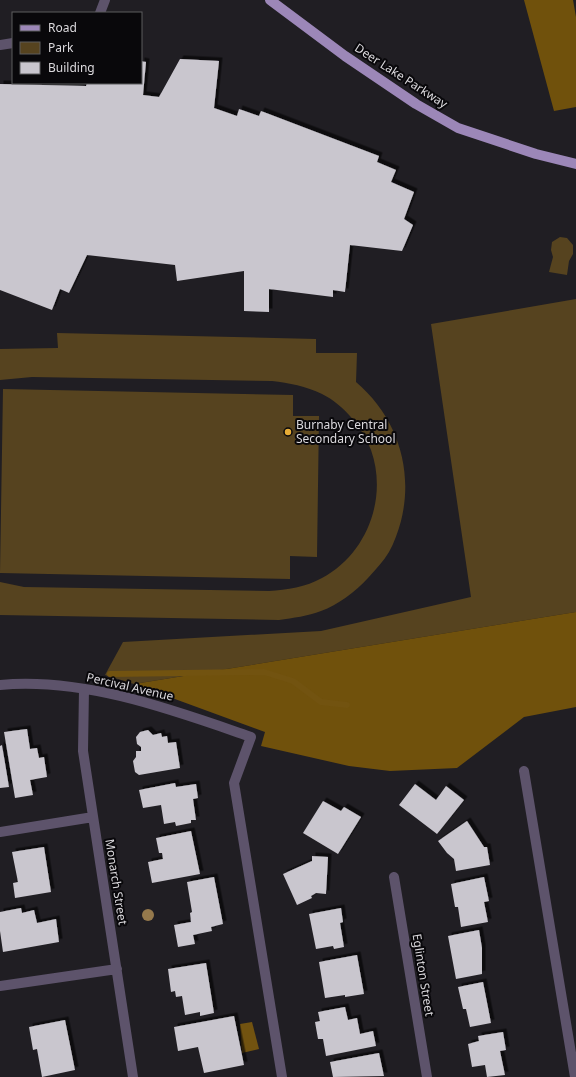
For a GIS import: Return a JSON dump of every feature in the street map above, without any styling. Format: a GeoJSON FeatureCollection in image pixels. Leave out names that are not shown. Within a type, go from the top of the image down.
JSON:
{"type":"FeatureCollection","features":[{"type":"Feature","properties":{"kind":"main road","name":"Deer Lake Parkway"},"geometry":{"type":"LineString","coordinates":[[270,0],[346,56],[416,104],[458,128],[536,154],[576,164]]}},
{"type":"Feature","properties":{"kind":"street"},"geometry":{"type":"LineString","coordinates":[[100,12],[104,0]]}},
{"type":"Feature","properties":{"kind":"street"},"geometry":{"type":"LineString","coordinates":[[0,45],[12,43]]}},
{"type":"Feature","properties":{"kind":"street","name":"Percival Avenue"},"geometry":{"type":"LineString","coordinates":[[0,685],[32,683],[84,689],[117,695],[174,710],[251,737],[234,783],[282,1077]]}},
{"type":"Feature","properties":{"kind":"street","name":"Monarch Street"},"geometry":{"type":"LineString","coordinates":[[84,689],[83,751],[133,1077]]}},
{"type":"Feature","properties":{"kind":"street"},"geometry":{"type":"LineString","coordinates":[[524,771],[575,1077]]}},
{"type":"Feature","properties":{"kind":"street"},"geometry":{"type":"LineString","coordinates":[[0,832],[93,817]]}},
{"type":"Feature","properties":{"kind":"street","name":"Eglinton Street"},"geometry":{"type":"LineString","coordinates":[[394,877],[427,1077]]}},
{"type":"Feature","properties":{"kind":"street"},"geometry":{"type":"LineString","coordinates":[[0,986],[117,969]]}},
{"type":"Feature","properties":{"kind":"green space"},"geometry":{"type":"Polygon","coordinates":[[[560,237],[567,238],[573,245],[573,254],[569,261],[567,275],[549,272],[553,257],[551,250],[552,242],[560,237]]]}},
{"type":"Feature","properties":{"kind":"green space"},"geometry":{"type":"Polygon","coordinates":[[[576,299],[576,612],[134,684],[105,675],[123,642],[321,631],[471,597],[431,324],[576,299]]]}},
{"type":"Feature","properties":{"kind":"green space"},"geometry":{"type":"Polygon","coordinates":[[[57,333],[316,339],[316,353],[357,353],[356,382],[382,411],[392,428],[399,445],[403,463],[405,482],[401,521],[387,556],[363,583],[340,602],[306,616],[279,620],[0,615],[0,582],[24,587],[269,591],[303,586],[322,578],[338,568],[351,555],[362,540],[370,523],[375,505],[377,487],[376,468],[371,450],[363,433],[345,410],[338,404],[322,394],[304,387],[272,381],[32,377],[0,380],[0,349],[58,348],[57,333]]]}},
{"type":"Feature","properties":{"kind":"green space"},"geometry":{"type":"Polygon","coordinates":[[[3,389],[293,395],[293,416],[319,416],[317,557],[290,556],[290,579],[0,573],[3,389]]]}},
{"type":"Feature","properties":{"kind":"shaded area"},"geometry":{"type":"Polygon","coordinates":[[[524,0],[573,0],[576,17],[576,107],[554,111],[524,0]]]}},
{"type":"Feature","properties":{"kind":"shaded area"},"geometry":{"type":"Polygon","coordinates":[[[576,612],[576,707],[524,717],[457,768],[390,771],[349,766],[261,746],[265,732],[134,684],[576,612]]]}},
{"type":"Feature","properties":{"kind":"shaded area"},"geometry":{"type":"Polygon","coordinates":[[[252,1022],[259,1049],[242,1053],[240,1024],[252,1022]]]}},
{"type":"Feature","properties":{"kind":"building"},"geometry":{"type":"Polygon","coordinates":[[[180,59],[219,61],[214,108],[237,116],[239,109],[259,116],[261,111],[379,156],[377,162],[396,170],[391,182],[414,192],[404,219],[413,225],[402,251],[350,245],[345,292],[333,290],[333,297],[269,289],[269,312],[244,311],[244,271],[177,281],[175,265],[87,255],[69,293],[60,289],[52,310],[0,290],[0,84],[86,86],[87,84],[142,84],[142,61],[146,62],[143,95],[159,97],[180,59]]]}},
{"type":"Feature","properties":{"kind":"building"},"geometry":{"type":"Polygon","coordinates":[[[27,729],[30,749],[37,748],[39,758],[44,757],[47,777],[30,780],[33,795],[15,798],[4,732],[27,729]]]}},
{"type":"Feature","properties":{"kind":"building"},"geometry":{"type":"Polygon","coordinates":[[[148,730],[153,735],[161,733],[162,737],[167,736],[168,743],[176,742],[180,768],[139,775],[135,772],[133,761],[136,757],[136,751],[141,751],[141,747],[137,744],[136,737],[140,732],[148,730]]]}},
{"type":"Feature","properties":{"kind":"building"},"geometry":{"type":"Polygon","coordinates":[[[2,745],[9,787],[0,788],[0,746],[2,745]]]}},
{"type":"Feature","properties":{"kind":"building"},"geometry":{"type":"Polygon","coordinates":[[[175,783],[176,787],[196,784],[198,798],[193,799],[196,820],[191,820],[191,823],[176,826],[175,822],[164,824],[161,805],[143,808],[139,790],[175,783]]]}},
{"type":"Feature","properties":{"kind":"building"},"geometry":{"type":"Polygon","coordinates":[[[415,784],[436,800],[446,786],[464,800],[437,834],[399,805],[415,784]]]}},
{"type":"Feature","properties":{"kind":"building"},"geometry":{"type":"Polygon","coordinates":[[[323,801],[341,811],[344,807],[361,817],[338,854],[303,833],[323,801]]]}},
{"type":"Feature","properties":{"kind":"building"},"geometry":{"type":"Polygon","coordinates":[[[467,821],[484,847],[487,847],[490,865],[456,871],[454,859],[447,853],[438,841],[467,821]]]}},
{"type":"Feature","properties":{"kind":"building"},"geometry":{"type":"Polygon","coordinates":[[[191,831],[200,874],[152,883],[148,862],[163,859],[162,853],[159,853],[156,838],[191,831]]]}},
{"type":"Feature","properties":{"kind":"building"},"geometry":{"type":"Polygon","coordinates":[[[44,847],[51,892],[15,898],[13,883],[18,882],[12,852],[44,847]]]}},
{"type":"Feature","properties":{"kind":"building"},"geometry":{"type":"Polygon","coordinates":[[[312,856],[328,857],[326,894],[316,893],[311,896],[312,898],[297,905],[283,874],[312,861],[312,856]]]}},
{"type":"Feature","properties":{"kind":"building"},"geometry":{"type":"Polygon","coordinates":[[[214,877],[223,924],[211,927],[212,931],[193,935],[195,944],[178,947],[174,925],[191,922],[190,913],[192,912],[187,882],[214,877]]]}},
{"type":"Feature","properties":{"kind":"building"},"geometry":{"type":"Polygon","coordinates":[[[484,877],[489,901],[484,902],[488,922],[461,927],[458,907],[455,907],[451,884],[484,877]]]}},
{"type":"Feature","properties":{"kind":"building"},"geometry":{"type":"Polygon","coordinates":[[[21,908],[22,913],[34,910],[37,923],[56,919],[59,942],[3,952],[0,931],[0,912],[21,908]]]}},
{"type":"Feature","properties":{"kind":"building"},"geometry":{"type":"Polygon","coordinates":[[[341,908],[343,922],[340,923],[344,947],[334,949],[333,946],[316,949],[309,914],[341,908]]]}},
{"type":"Feature","properties":{"kind":"building"},"geometry":{"type":"Polygon","coordinates":[[[479,930],[482,948],[482,974],[456,979],[448,936],[479,930]]]}},
{"type":"Feature","properties":{"kind":"building"},"geometry":{"type":"Polygon","coordinates":[[[357,955],[364,994],[325,998],[319,962],[357,955]]]}},
{"type":"Feature","properties":{"kind":"building"},"geometry":{"type":"Polygon","coordinates":[[[206,963],[214,1013],[200,1016],[200,1012],[185,1015],[182,996],[176,997],[175,991],[171,992],[168,969],[206,963]]]}},
{"type":"Feature","properties":{"kind":"building"},"geometry":{"type":"Polygon","coordinates":[[[483,982],[491,1023],[470,1027],[466,1009],[463,1009],[458,987],[483,982]]]}},
{"type":"Feature","properties":{"kind":"building"},"geometry":{"type":"Polygon","coordinates":[[[345,1007],[348,1020],[357,1018],[360,1034],[373,1031],[376,1046],[326,1056],[323,1039],[318,1039],[315,1022],[320,1021],[318,1012],[345,1007]]]}},
{"type":"Feature","properties":{"kind":"building"},"geometry":{"type":"Polygon","coordinates":[[[234,1016],[244,1065],[204,1073],[198,1047],[178,1051],[174,1027],[234,1016]]]}},
{"type":"Feature","properties":{"kind":"building"},"geometry":{"type":"Polygon","coordinates":[[[65,1020],[75,1070],[42,1077],[37,1049],[33,1050],[29,1027],[65,1020]]]}},
{"type":"Feature","properties":{"kind":"building"},"geometry":{"type":"Polygon","coordinates":[[[503,1032],[506,1050],[500,1051],[505,1075],[487,1077],[485,1065],[472,1067],[468,1044],[479,1041],[478,1036],[503,1032]]]}},
{"type":"Feature","properties":{"kind":"building"},"geometry":{"type":"Polygon","coordinates":[[[379,1053],[384,1076],[333,1077],[330,1062],[379,1053]]]}},
{"type":"Feature","properties":{"kind":"waterway"},"geometry":{"type":"LineString","coordinates":[[110,674],[264,672],[293,681],[321,702],[347,705]]}},
{"type":"Feature","properties":{"kind":"place","name":"Burnaby Central Secondary School"},"geometry":{"type":"Point","coordinates":[288,432]}}]}
